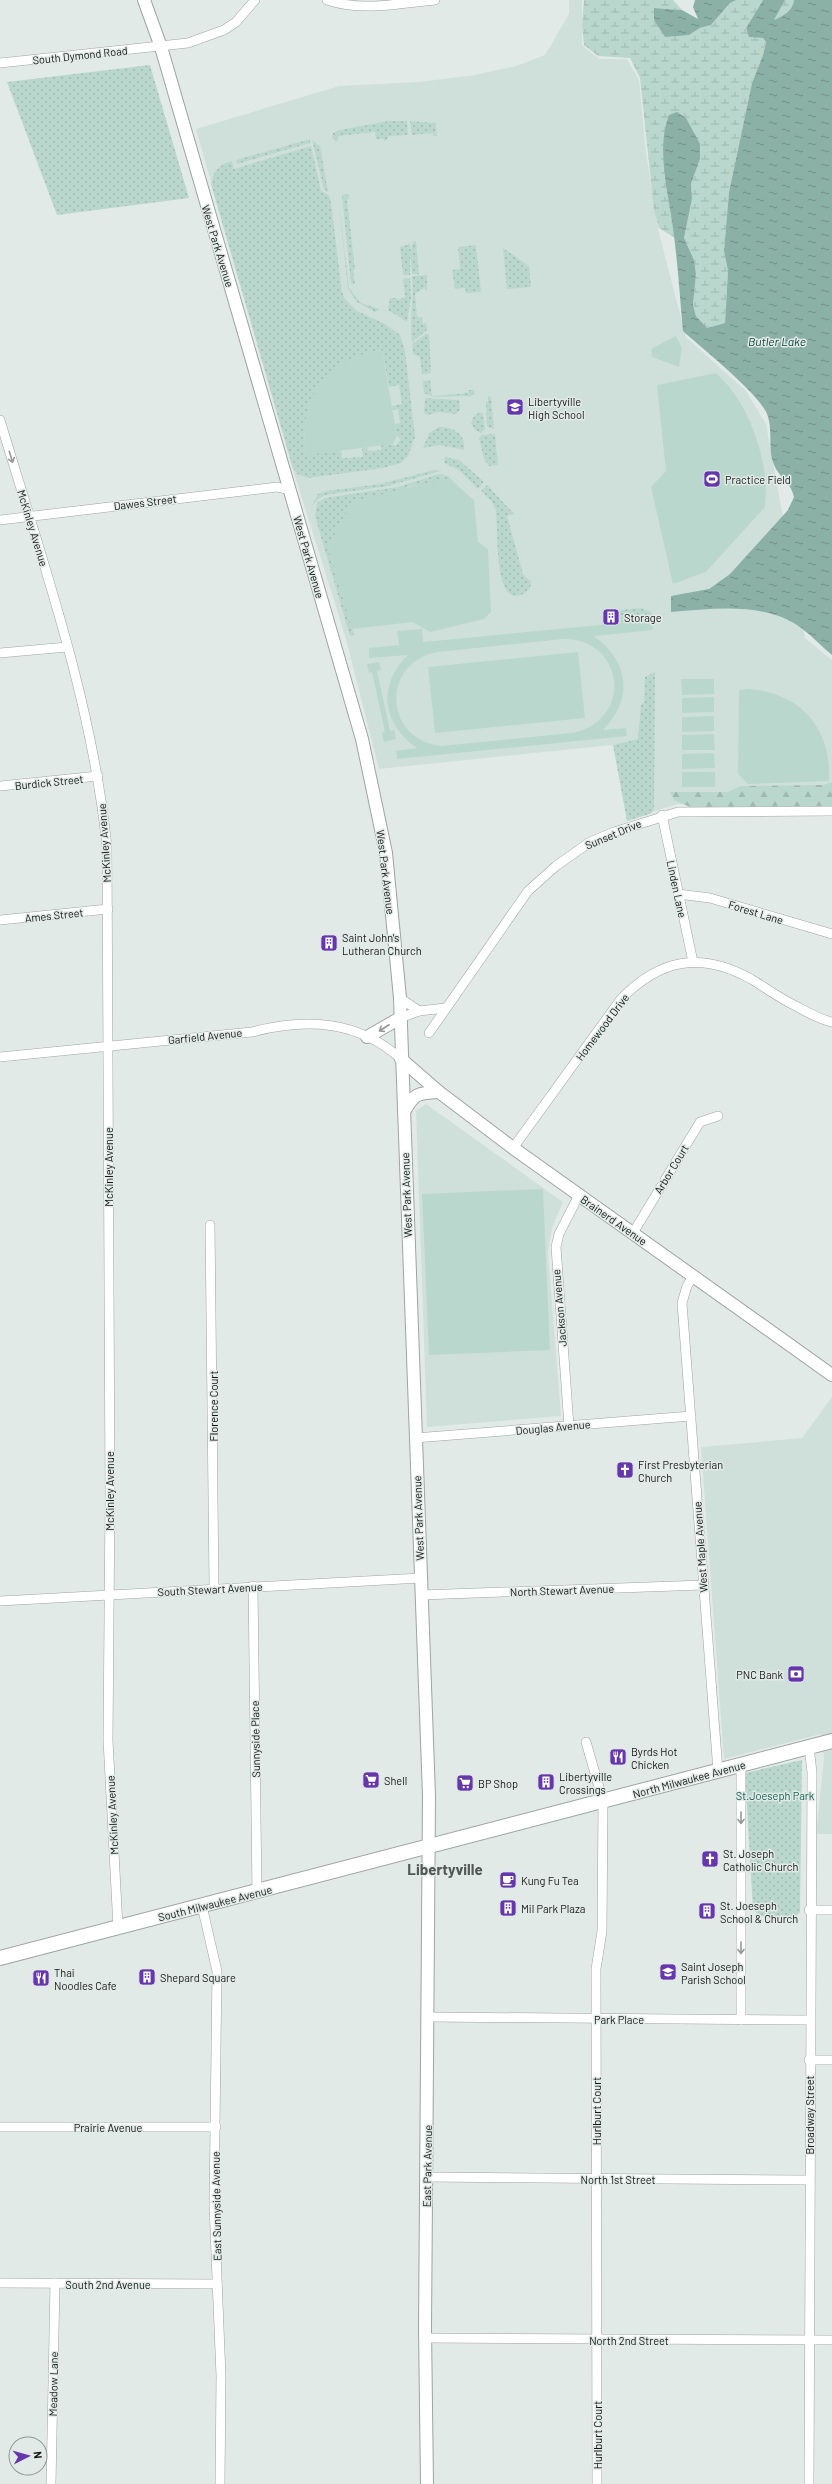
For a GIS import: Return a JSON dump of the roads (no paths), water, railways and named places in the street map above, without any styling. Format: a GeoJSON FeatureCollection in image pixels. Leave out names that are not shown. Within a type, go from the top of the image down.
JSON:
{"type":"FeatureCollection","features":[{"type":"Feature","properties":{"kind":"main road","name":"West Park Avenue"},"geometry":{"type":"LineString","coordinates":[[144,0],[161,47],[363,744],[386,853],[400,998],[401,1059],[429,1796],[429,1848]]}},
{"type":"Feature","properties":{"kind":"main road"},"geometry":{"type":"LineString","coordinates":[[367,1037],[400,1018]]}},
{"type":"Feature","properties":{"kind":"main road","name":"Brainerd Avenue"},"geometry":{"type":"LineString","coordinates":[[401,1059],[439,1092],[513,1148],[832,1375]]}},
{"type":"Feature","properties":{"kind":"main road"},"geometry":{"type":"LineString","coordinates":[[403,1113],[411,1098],[417,1094],[439,1092]]}},
{"type":"Feature","properties":{"kind":"main road","name":"North Milwaukee Avenue"},"geometry":{"type":"LineString","coordinates":[[429,1848],[832,1741]]}},
{"type":"Feature","properties":{"kind":"main road","name":"South Milwaukee Avenue"},"geometry":{"type":"LineString","coordinates":[[0,1958],[429,1848]]}},
{"type":"Feature","properties":{"kind":"main road","name":"East Park Avenue"},"geometry":{"type":"LineString","coordinates":[[427,2484],[425,2338],[429,2017],[429,1848]]}},
{"type":"Feature","properties":{"kind":"street","name":"South Dymond Road"},"geometry":{"type":"LineString","coordinates":[[0,63],[188,43],[224,30],[236,22],[255,0]]}},
{"type":"Feature","properties":{"kind":"street"},"geometry":{"type":"LineString","coordinates":[[327,0],[353,6],[436,0]]}},
{"type":"Feature","properties":{"kind":"street","name":"McKinley Avenue"},"geometry":{"type":"LineString","coordinates":[[0,420],[67,647],[98,776],[107,847],[108,1740],[118,1928]]}},
{"type":"Feature","properties":{"kind":"street","name":"Dawes Street"},"geometry":{"type":"LineString","coordinates":[[0,520],[277,487],[289,490]]}},
{"type":"Feature","properties":{"kind":"street"},"geometry":{"type":"LineString","coordinates":[[0,653],[67,647]]}},
{"type":"Feature","properties":{"kind":"street","name":"Burdick Street"},"geometry":{"type":"LineString","coordinates":[[0,786],[98,776]]}},
{"type":"Feature","properties":{"kind":"street","name":"Sunset Drive"},"geometry":{"type":"LineString","coordinates":[[429,1033],[518,904],[528,892],[556,866],[590,842],[662,815],[678,812],[832,811]]}},
{"type":"Feature","properties":{"kind":"street","name":"Linden Lane"},"geometry":{"type":"LineString","coordinates":[[662,815],[693,962]]}},
{"type":"Feature","properties":{"kind":"street","name":"Forest Lane"},"geometry":{"type":"LineString","coordinates":[[678,894],[710,898],[832,934]]}},
{"type":"Feature","properties":{"kind":"street","name":"Ames Street"},"geometry":{"type":"LineString","coordinates":[[0,920],[108,909]]}},
{"type":"Feature","properties":{"kind":"street","name":"Homewood Drive"},"geometry":{"type":"LineString","coordinates":[[513,1148],[621,998],[640,981],[660,969],[693,962],[712,963],[750,979],[815,1016],[832,1022]]}},
{"type":"Feature","properties":{"kind":"street"},"geometry":{"type":"LineString","coordinates":[[400,998],[419,1011]]}},
{"type":"Feature","properties":{"kind":"street"},"geometry":{"type":"LineString","coordinates":[[400,1018],[419,1011],[446,1008]]}},
{"type":"Feature","properties":{"kind":"street","name":"Garfield Avenue"},"geometry":{"type":"LineString","coordinates":[[0,1057],[252,1032],[282,1024],[312,1023],[344,1028],[367,1037],[391,1049],[401,1059]]}},
{"type":"Feature","properties":{"kind":"street","name":"Arbor Court"},"geometry":{"type":"LineString","coordinates":[[632,1233],[700,1122],[718,1116]]}},
{"type":"Feature","properties":{"kind":"street","name":"Jackson Avenue"},"geometry":{"type":"LineString","coordinates":[[570,1426],[556,1247],[559,1234],[579,1195]]}},
{"type":"Feature","properties":{"kind":"street","name":"Florence Court"},"geometry":{"type":"LineString","coordinates":[[210,1225],[214,1588]]}},
{"type":"Feature","properties":{"kind":"street","name":"West Maple Avenue"},"geometry":{"type":"LineString","coordinates":[[693,1276],[687,1286],[682,1303],[718,1771]]}},
{"type":"Feature","properties":{"kind":"street","name":"Douglas Avenue"},"geometry":{"type":"LineString","coordinates":[[415,1438],[691,1416]]}},
{"type":"Feature","properties":{"kind":"street","name":"South Stewart Avenue"},"geometry":{"type":"LineString","coordinates":[[0,1601],[214,1588],[421,1578]]}},
{"type":"Feature","properties":{"kind":"street","name":"North Stewart Avenue"},"geometry":{"type":"LineString","coordinates":[[421,1595],[703,1584]]}},
{"type":"Feature","properties":{"kind":"street","name":"Sunnyside Place"},"geometry":{"type":"LineString","coordinates":[[253,1586],[257,1893]]}},
{"type":"Feature","properties":{"kind":"street","name":"Hurlburt Court"},"geometry":{"type":"LineString","coordinates":[[586,1742],[603,1802],[602,1931],[596,1969],[597,2484]]}},
{"type":"Feature","properties":{"kind":"street","name":"Broadway Street"},"geometry":{"type":"LineString","coordinates":[[809,1747],[812,1772],[809,1910],[809,2484]]}},
{"type":"Feature","properties":{"kind":"street"},"geometry":{"type":"LineString","coordinates":[[741,1765],[741,2020]]}},
{"type":"Feature","properties":{"kind":"street","name":"East Sunnyside Avenue"},"geometry":{"type":"LineString","coordinates":[[202,1906],[217,1971],[214,2205],[221,2376],[220,2484]]}},
{"type":"Feature","properties":{"kind":"street"},"geometry":{"type":"LineString","coordinates":[[809,1910],[832,1910]]}},
{"type":"Feature","properties":{"kind":"street","name":"Park Place"},"geometry":{"type":"LineString","coordinates":[[429,2017],[809,2020]]}},
{"type":"Feature","properties":{"kind":"street"},"geometry":{"type":"LineString","coordinates":[[809,2060],[832,2060]]}},
{"type":"Feature","properties":{"kind":"street","name":"Prairie Avenue"},"geometry":{"type":"LineString","coordinates":[[0,2127],[216,2127]]}},
{"type":"Feature","properties":{"kind":"street","name":"North 1st Street"},"geometry":{"type":"LineString","coordinates":[[426,2177],[809,2180]]}},
{"type":"Feature","properties":{"kind":"street","name":"South 2nd Avenue"},"geometry":{"type":"LineString","coordinates":[[0,2283],[217,2284]]}},
{"type":"Feature","properties":{"kind":"street","name":"Meadow Lane"},"geometry":{"type":"LineString","coordinates":[[51,2484],[55,2283]]}},
{"type":"Feature","properties":{"kind":"street","name":"North 2nd Street"},"geometry":{"type":"LineString","coordinates":[[425,2338],[832,2340]]}},
{"type":"Feature","properties":{"kind":"water"},"geometry":{"type":"Polygon","coordinates":[[[695,0],[736,0],[730,3],[711,25],[700,28],[689,35],[665,37],[654,20],[654,8],[682,10],[698,19],[693,7],[695,0]]]}},
{"type":"Feature","properties":{"kind":"water","name":"Butler Lake"},"geometry":{"type":"Polygon","coordinates":[[[763,0],[785,0],[774,20],[790,10],[794,0],[832,0],[832,655],[797,625],[768,613],[736,609],[671,612],[671,596],[709,589],[730,574],[788,510],[794,497],[790,486],[774,465],[772,459],[769,422],[764,408],[744,385],[683,331],[672,221],[663,159],[665,129],[669,115],[677,112],[686,118],[700,144],[700,159],[691,184],[692,199],[684,238],[694,260],[696,274],[693,305],[696,316],[707,328],[725,323],[728,271],[724,251],[729,192],[752,83],[763,55],[766,42],[763,38],[749,37],[746,28],[763,0]]]}},
{"type":"Feature","properties":{"kind":"place","name":"Libertyville High School"},"geometry":{"type":"Point","coordinates":[515,407]}},
{"type":"Feature","properties":{"kind":"place","name":"Practice Field"},"geometry":{"type":"Point","coordinates":[712,479]}},
{"type":"Feature","properties":{"kind":"place","name":"Storage"},"geometry":{"type":"Point","coordinates":[611,617]}},
{"type":"Feature","properties":{"kind":"place","name":"Saint John's Lutheran Church"},"geometry":{"type":"Point","coordinates":[329,943]}},
{"type":"Feature","properties":{"kind":"place","name":"First Presbyterian Church"},"geometry":{"type":"Point","coordinates":[625,1470]}},
{"type":"Feature","properties":{"kind":"place","name":"PNC Bank"},"geometry":{"type":"Point","coordinates":[796,1674]}},
{"type":"Feature","properties":{"kind":"place","name":"Byrds Hot Chicken"},"geometry":{"type":"Point","coordinates":[618,1757]}},
{"type":"Feature","properties":{"kind":"place","name":"Shell"},"geometry":{"type":"Point","coordinates":[371,1780]}},
{"type":"Feature","properties":{"kind":"place","name":"Libertyville Crossings"},"geometry":{"type":"Point","coordinates":[546,1782]}},
{"type":"Feature","properties":{"kind":"place","name":"BP Shop"},"geometry":{"type":"Point","coordinates":[465,1783]}},
{"type":"Feature","properties":{"kind":"place","name":"St. Joseph Catholic Church"},"geometry":{"type":"Point","coordinates":[710,1859]}},
{"type":"Feature","properties":{"kind":"place","name":"Kung Fu Tea"},"geometry":{"type":"Point","coordinates":[508,1880]}},
{"type":"Feature","properties":{"kind":"place","name":"Mil Park Plaza"},"geometry":{"type":"Point","coordinates":[508,1908]}},
{"type":"Feature","properties":{"kind":"place","name":"St. Joeseph School & Church"},"geometry":{"type":"Point","coordinates":[707,1911]}},
{"type":"Feature","properties":{"kind":"place","name":"Saint Joseph Parish School"},"geometry":{"type":"Point","coordinates":[668,1972]}},
{"type":"Feature","properties":{"kind":"place","name":"Shepard Square"},"geometry":{"type":"Point","coordinates":[147,1977]}},
{"type":"Feature","properties":{"kind":"place","name":"Thai Noodles Cafe"},"geometry":{"type":"Point","coordinates":[41,1978]}},
{"type":"Feature","properties":{"kind":"district","name":"Libertyville"},"geometry":{"type":"Point","coordinates":[445,1869]}},
{"type":"Feature","properties":{"kind":"park label","name":"St.Joeseph Park"},"geometry":{"type":"Point","coordinates":[775,1795]}}]}
